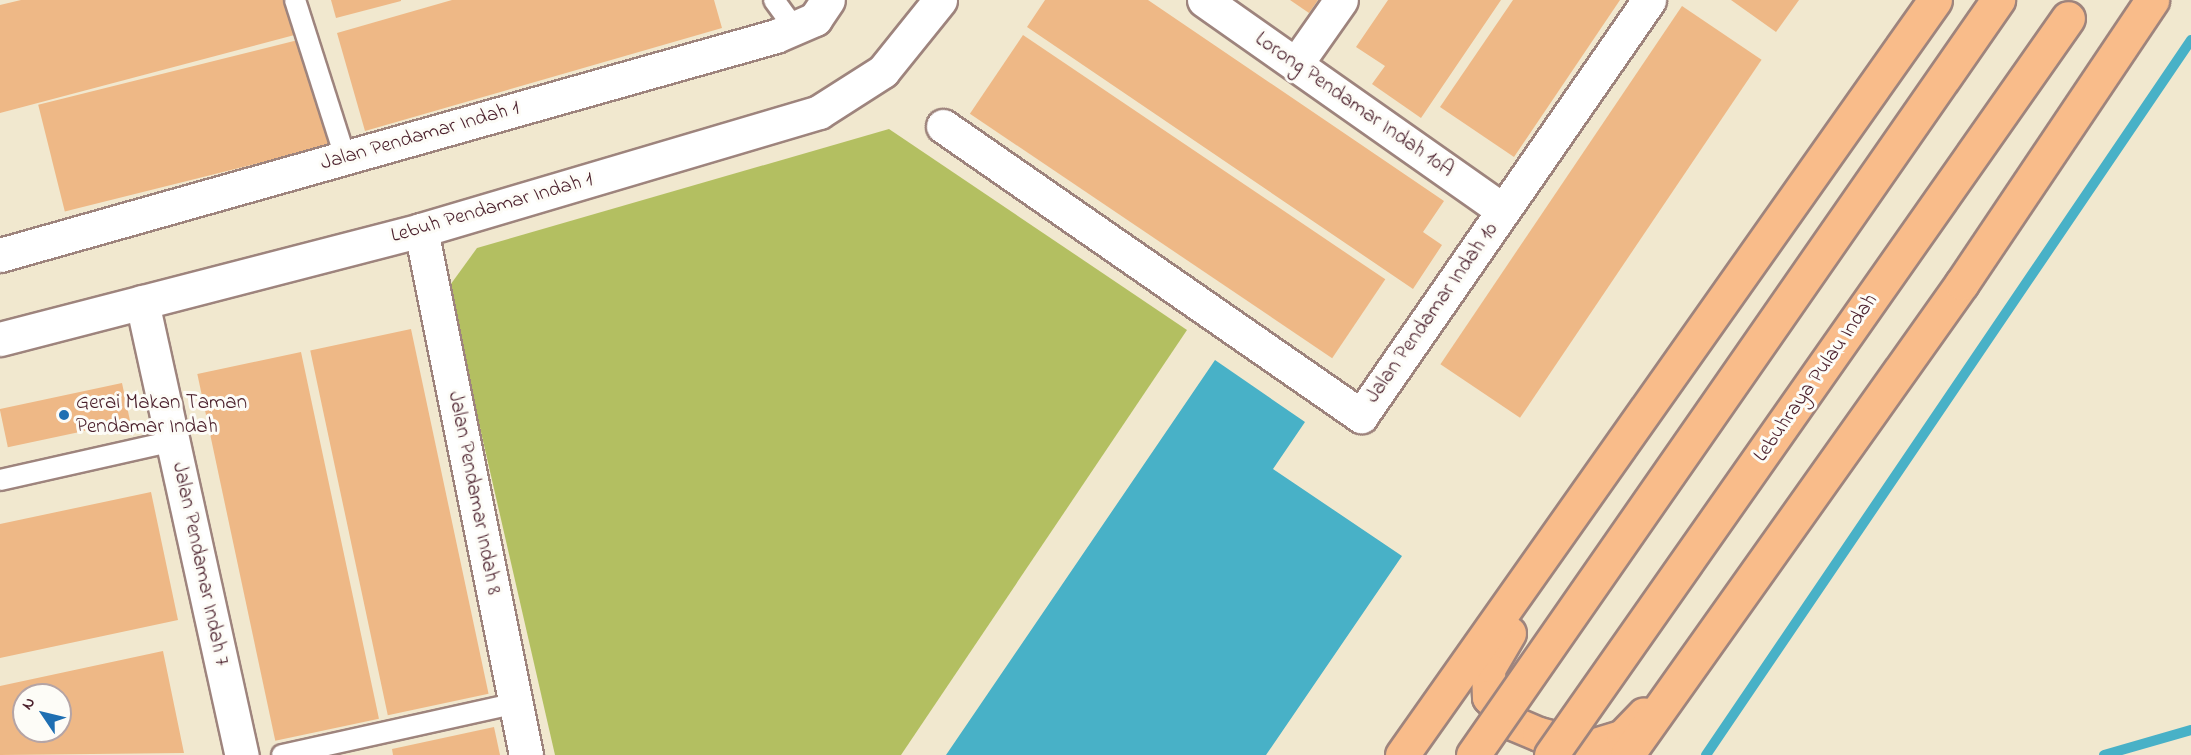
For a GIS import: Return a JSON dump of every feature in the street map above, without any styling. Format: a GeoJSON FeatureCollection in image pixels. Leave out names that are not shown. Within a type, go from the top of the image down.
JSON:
{"type":"FeatureCollection","features":[{"type":"Feature","properties":{"kind":"main road"},"geometry":{"type":"LineString","coordinates":[[1400,755],[1551,548],[1935,0]]}},
{"type":"Feature","properties":{"kind":"main road"},"geometry":{"type":"LineString","coordinates":[[1473,755],[1998,0]]}},
{"type":"Feature","properties":{"kind":"main road"},"geometry":{"type":"LineString","coordinates":[[1627,755],[1962,283],[2152,0]]}},
{"type":"Feature","properties":{"kind":"main road","name":"Lebuhraya Pulau Indah"},"geometry":{"type":"LineString","coordinates":[[1551,755],[2074,9]]}},
{"type":"Feature","properties":{"kind":"main road"},"geometry":{"type":"LineString","coordinates":[[1551,548],[1527,602],[1488,669],[1489,697],[1515,724],[1539,735],[1588,747],[1623,736],[1697,658]]}},
{"type":"Feature","properties":{"kind":"street","name":"Jalan Pendamar Indah 1"},"geometry":{"type":"LineString","coordinates":[[0,255],[794,28],[815,19],[828,0]]}},
{"type":"Feature","properties":{"kind":"street","name":"Lebuh Pendamar Indah 1"},"geometry":{"type":"LineString","coordinates":[[0,339],[421,230],[819,112],[883,71],[940,0]]}},
{"type":"Feature","properties":{"kind":"street","name":"Lorong Pendamar Indah 10A"},"geometry":{"type":"LineString","coordinates":[[1204,0],[1503,210]]}},
{"type":"Feature","properties":{"kind":"street"},"geometry":{"type":"LineString","coordinates":[[1296,64],[1341,0]]}},
{"type":"Feature","properties":{"kind":"street","name":"Jalan Pendamar Indah 10"},"geometry":{"type":"LineString","coordinates":[[944,126],[1361,416],[1649,0]]}},
{"type":"Feature","properties":{"kind":"street","name":"Jalan Pendamar Indah 8"},"geometry":{"type":"LineString","coordinates":[[421,230],[526,755]]}},
{"type":"Feature","properties":{"kind":"street","name":"Jalan Pendamar Indah 7"},"geometry":{"type":"LineString","coordinates":[[142,302],[242,755]]}},
{"type":"Feature","properties":{"kind":"lane"},"geometry":{"type":"LineString","coordinates":[[295,0],[345,157]]}},
{"type":"Feature","properties":{"kind":"lane"},"geometry":{"type":"LineString","coordinates":[[774,0],[794,28]]}},
{"type":"Feature","properties":{"kind":"lane"},"geometry":{"type":"LineString","coordinates":[[0,480],[173,441]]}},
{"type":"Feature","properties":{"kind":"lane"},"geometry":{"type":"LineString","coordinates":[[282,755],[516,703]]}},
{"type":"Feature","properties":{"kind":"green space"},"geometry":{"type":"Polygon","coordinates":[[[889,129],[1187,330],[901,755],[555,755],[448,288],[477,248],[889,129]]]}},
{"type":"Feature","properties":{"kind":"water"},"geometry":{"type":"Polygon","coordinates":[[[1215,360],[1305,422],[1273,469],[1402,556],[1266,755],[946,755],[1215,360]]]}},
{"type":"Feature","properties":{"kind":"building"},"geometry":{"type":"Polygon","coordinates":[[[21,0],[294,0],[302,33],[0,113],[0,5],[21,0]]]}},
{"type":"Feature","properties":{"kind":"building"},"geometry":{"type":"Polygon","coordinates":[[[331,0],[401,0],[401,1],[336,18],[331,0]]]}},
{"type":"Feature","properties":{"kind":"building"},"geometry":{"type":"Polygon","coordinates":[[[452,0],[714,0],[722,28],[365,131],[337,33],[452,0]]]}},
{"type":"Feature","properties":{"kind":"building"},"geometry":{"type":"Polygon","coordinates":[[[1045,0],[1148,0],[1444,201],[1423,232],[1442,245],[1413,289],[1027,27],[1045,0]]]}},
{"type":"Feature","properties":{"kind":"building"},"geometry":{"type":"Polygon","coordinates":[[[1290,0],[1318,0],[1309,13],[1290,0]]]}},
{"type":"Feature","properties":{"kind":"building"},"geometry":{"type":"Polygon","coordinates":[[[1388,0],[1501,0],[1421,118],[1372,84],[1385,66],[1356,47],[1388,0]]]}},
{"type":"Feature","properties":{"kind":"building"},"geometry":{"type":"Polygon","coordinates":[[[1513,0],[1620,0],[1514,157],[1440,107],[1513,0]]]}},
{"type":"Feature","properties":{"kind":"building"},"geometry":{"type":"Polygon","coordinates":[[[1731,0],[1799,0],[1776,32],[1731,0]]]}},
{"type":"Feature","properties":{"kind":"building"},"geometry":{"type":"Polygon","coordinates":[[[1682,6],[1762,60],[1520,418],[1440,364],[1682,6]]]}},
{"type":"Feature","properties":{"kind":"building"},"geometry":{"type":"Polygon","coordinates":[[[1023,35],[1385,279],[1332,358],[970,114],[1023,35]]]}},
{"type":"Feature","properties":{"kind":"building"},"geometry":{"type":"Polygon","coordinates":[[[306,38],[333,145],[65,212],[38,105],[306,38]]]}},
{"type":"Feature","properties":{"kind":"building"},"geometry":{"type":"Polygon","coordinates":[[[411,329],[489,694],[388,715],[310,350],[411,329]]]}},
{"type":"Feature","properties":{"kind":"building"},"geometry":{"type":"Polygon","coordinates":[[[301,352],[379,719],[275,741],[197,374],[301,352]]]}},
{"type":"Feature","properties":{"kind":"building","name":"Gerai Makan Taman Pendamar Indah"},"geometry":{"type":"Polygon","coordinates":[[[122,383],[130,421],[8,447],[0,409],[122,383]]]}},
{"type":"Feature","properties":{"kind":"building"},"geometry":{"type":"Polygon","coordinates":[[[151,492],[178,620],[0,658],[0,524],[151,492]]]}},
{"type":"Feature","properties":{"kind":"building"},"geometry":{"type":"Polygon","coordinates":[[[163,651],[184,753],[0,755],[0,686],[12,683],[12,743],[72,743],[72,683],[14,683],[163,651]]]}},
{"type":"Feature","properties":{"kind":"building"},"geometry":{"type":"Polygon","coordinates":[[[494,727],[500,755],[393,755],[392,749],[494,727]]]}},
{"type":"Feature","properties":{"kind":"waterway"},"geometry":{"type":"LineString","coordinates":[[1706,755],[2191,40]]}},
{"type":"Feature","properties":{"kind":"waterway"},"geometry":{"type":"LineString","coordinates":[[2104,755],[2191,730]]}},
{"type":"Feature","properties":{"kind":"place","name":"Gerai Makan Taman Pendamar Indah"},"geometry":{"type":"Point","coordinates":[64,415]}}]}
